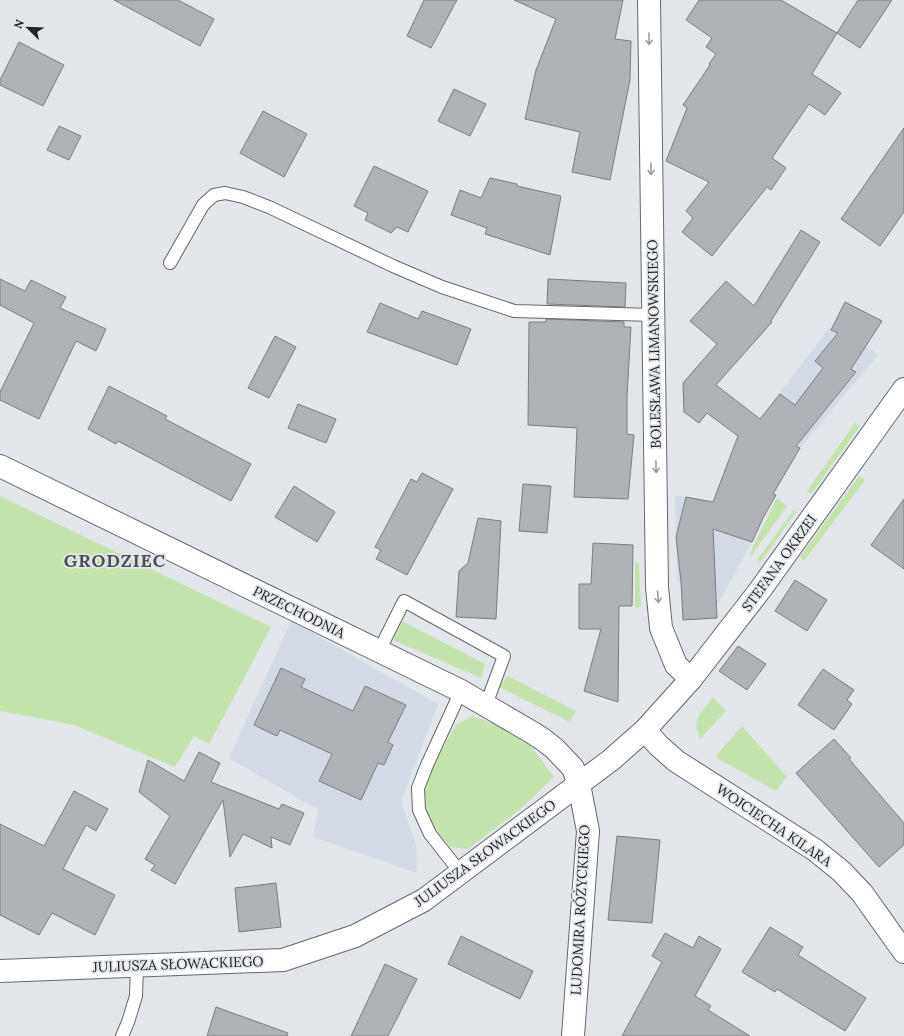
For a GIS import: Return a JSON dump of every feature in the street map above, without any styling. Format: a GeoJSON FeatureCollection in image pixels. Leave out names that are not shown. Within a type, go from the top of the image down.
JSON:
{"type":"FeatureCollection","features":[{"type":"Feature","properties":{"kind":"street","name":"BOLESŁAWA LIMANOWSKIEGO"},"geometry":{"type":"LineString","coordinates":[[649,0],[657,587],[661,628],[676,665],[691,679]]}},
{"type":"Feature","properties":{"kind":"street","name":"STEFANA OKRZEI"},"geometry":{"type":"LineString","coordinates":[[645,730],[691,679],[760,590],[904,389]]}},
{"type":"Feature","properties":{"kind":"street","name":"PRZECHODNIA"},"geometry":{"type":"LineString","coordinates":[[0,466],[462,691],[533,733],[555,749],[573,768],[579,784]]}},
{"type":"Feature","properties":{"kind":"street","name":"JULIUSZA SŁOWACKIEGO"},"geometry":{"type":"LineString","coordinates":[[0,972],[283,960],[355,936],[424,900],[611,760],[645,730]]}},
{"type":"Feature","properties":{"kind":"street","name":"WOJCIECHA KILARA"},"geometry":{"type":"LineString","coordinates":[[645,730],[658,745],[676,761],[815,850],[841,871],[862,894],[904,952]]}},
{"type":"Feature","properties":{"kind":"street","name":"LUDOMIRA RÓŻYCKIEGO"},"geometry":{"type":"LineString","coordinates":[[573,1036],[588,831],[579,784]]}},
{"type":"Feature","properties":{"kind":"lane"},"geometry":{"type":"LineString","coordinates":[[170,263],[203,204],[214,196],[225,193],[243,197],[269,207],[392,266],[435,284],[514,311],[653,315]]}},
{"type":"Feature","properties":{"kind":"lane"},"geometry":{"type":"LineString","coordinates":[[379,651],[404,601],[504,656],[486,705]]}},
{"type":"Feature","properties":{"kind":"lane"},"geometry":{"type":"LineString","coordinates":[[460,872],[430,834],[419,810],[418,788],[444,727],[462,691]]}},
{"type":"Feature","properties":{"kind":"lane"},"geometry":{"type":"LineString","coordinates":[[122,1036],[136,996],[137,966]]}},
{"type":"Feature","properties":{"kind":"shaded area"},"geometry":{"type":"Polygon","coordinates":[[[829,328],[866,346],[878,355],[800,448],[760,419],[829,328]]]}},
{"type":"Feature","properties":{"kind":"shaded area"},"geometry":{"type":"Polygon","coordinates":[[[675,495],[723,504],[764,516],[752,542],[718,604],[715,577],[677,582],[675,495]]]}},
{"type":"Feature","properties":{"kind":"shaded area"},"geometry":{"type":"Polygon","coordinates":[[[291,621],[438,704],[401,802],[416,845],[417,873],[313,837],[318,810],[229,758],[291,621]]]}},
{"type":"Feature","properties":{"kind":"green space"},"geometry":{"type":"Polygon","coordinates":[[[855,423],[860,426],[811,494],[807,491],[855,423]]]}},
{"type":"Feature","properties":{"kind":"green space"},"geometry":{"type":"Polygon","coordinates":[[[859,476],[865,480],[804,561],[800,557],[859,476]]]}},
{"type":"Feature","properties":{"kind":"green space"},"geometry":{"type":"Polygon","coordinates":[[[0,496],[271,627],[209,744],[194,736],[175,767],[74,725],[0,711],[0,496]]]}},
{"type":"Feature","properties":{"kind":"green space"},"geometry":{"type":"Polygon","coordinates":[[[777,498],[787,506],[751,556],[750,553],[777,498]]]}},
{"type":"Feature","properties":{"kind":"green space"},"geometry":{"type":"Polygon","coordinates":[[[794,510],[796,512],[761,562],[757,560],[794,510]]]}},
{"type":"Feature","properties":{"kind":"green space"},"geometry":{"type":"Polygon","coordinates":[[[635,561],[639,564],[641,607],[635,608],[635,561]]]}},
{"type":"Feature","properties":{"kind":"green space"},"geometry":{"type":"Polygon","coordinates":[[[402,621],[485,664],[481,678],[393,640],[402,621]]]}},
{"type":"Feature","properties":{"kind":"green space"},"geometry":{"type":"Polygon","coordinates":[[[508,676],[576,711],[570,722],[499,687],[508,676]]]}},
{"type":"Feature","properties":{"kind":"green space"},"geometry":{"type":"Polygon","coordinates":[[[713,697],[726,711],[700,739],[696,726],[698,717],[713,697]]]}},
{"type":"Feature","properties":{"kind":"green space"},"geometry":{"type":"Polygon","coordinates":[[[473,716],[503,728],[530,745],[554,777],[518,811],[468,849],[450,847],[426,818],[423,800],[428,775],[444,745],[456,725],[473,716]]]}},
{"type":"Feature","properties":{"kind":"green space"},"geometry":{"type":"Polygon","coordinates":[[[742,726],[787,777],[776,791],[715,757],[742,726]]]}},
{"type":"Feature","properties":{"kind":"building"},"geometry":{"type":"Polygon","coordinates":[[[114,0],[178,0],[214,19],[200,46],[114,0]]]}},
{"type":"Feature","properties":{"kind":"building"},"geometry":{"type":"Polygon","coordinates":[[[424,0],[457,0],[431,48],[407,36],[424,0]]]}},
{"type":"Feature","properties":{"kind":"building"},"geometry":{"type":"Polygon","coordinates":[[[514,0],[623,0],[615,39],[631,41],[630,80],[610,180],[572,172],[580,132],[525,119],[536,70],[556,19],[514,0]]]}},
{"type":"Feature","properties":{"kind":"building"},"geometry":{"type":"Polygon","coordinates":[[[699,0],[781,0],[837,33],[812,74],[841,93],[825,115],[809,104],[772,158],[786,168],[771,190],[767,187],[712,256],[682,232],[693,218],[686,211],[709,182],[666,161],[687,108],[683,105],[716,54],[706,47],[712,38],[686,20],[699,0]]]}},
{"type":"Feature","properties":{"kind":"building"},"geometry":{"type":"Polygon","coordinates":[[[858,0],[892,0],[860,48],[837,33],[858,0]]]}},
{"type":"Feature","properties":{"kind":"building"},"geometry":{"type":"Polygon","coordinates":[[[19,42],[64,65],[43,106],[0,85],[0,80],[19,42]]]}},
{"type":"Feature","properties":{"kind":"building"},"geometry":{"type":"Polygon","coordinates":[[[454,89],[486,104],[470,136],[438,121],[454,89]]]}},
{"type":"Feature","properties":{"kind":"building"},"geometry":{"type":"Polygon","coordinates":[[[263,111],[307,134],[284,177],[240,153],[263,111]]]}},
{"type":"Feature","properties":{"kind":"building"},"geometry":{"type":"Polygon","coordinates":[[[59,126],[81,136],[69,160],[47,150],[59,126]]]}},
{"type":"Feature","properties":{"kind":"building"},"geometry":{"type":"Polygon","coordinates":[[[904,128],[904,212],[880,246],[841,219],[904,128]]]}},
{"type":"Feature","properties":{"kind":"building"},"geometry":{"type":"Polygon","coordinates":[[[374,166],[428,191],[408,232],[397,227],[391,233],[365,220],[368,213],[354,206],[374,166]]]}},
{"type":"Feature","properties":{"kind":"building"},"geometry":{"type":"Polygon","coordinates":[[[490,178],[561,196],[550,255],[485,234],[487,228],[451,215],[460,190],[481,198],[490,178]]]}},
{"type":"Feature","properties":{"kind":"building"},"geometry":{"type":"Polygon","coordinates":[[[801,230],[820,242],[771,321],[772,322],[716,385],[760,419],[780,394],[795,405],[823,368],[815,361],[838,333],[831,330],[845,302],[882,321],[851,369],[856,372],[796,446],[800,448],[773,494],[776,495],[752,542],[713,529],[717,618],[683,620],[681,582],[676,537],[686,497],[713,502],[738,436],[707,413],[699,423],[684,412],[683,383],[717,344],[690,321],[726,281],[754,306],[801,230]]]}},
{"type":"Feature","properties":{"kind":"building"},"geometry":{"type":"Polygon","coordinates":[[[0,279],[25,291],[31,280],[66,297],[60,308],[106,329],[96,351],[76,341],[39,419],[0,400],[0,392],[34,323],[0,305],[0,279]]]}},
{"type":"Feature","properties":{"kind":"building"},"geometry":{"type":"Polygon","coordinates":[[[548,279],[626,283],[625,307],[547,304],[548,279]]]}},
{"type":"Feature","properties":{"kind":"building"},"geometry":{"type":"Polygon","coordinates":[[[380,303],[418,319],[422,311],[471,329],[457,365],[367,332],[380,303]]]}},
{"type":"Feature","properties":{"kind":"building"},"geometry":{"type":"Polygon","coordinates":[[[546,319],[624,322],[624,327],[631,327],[627,396],[627,434],[634,435],[628,499],[574,497],[577,428],[528,425],[529,322],[546,322],[546,319]]]}},
{"type":"Feature","properties":{"kind":"building"},"geometry":{"type":"Polygon","coordinates":[[[275,336],[296,347],[269,398],[248,388],[275,336]]]}},
{"type":"Feature","properties":{"kind":"building"},"geometry":{"type":"Polygon","coordinates":[[[109,386],[167,416],[165,419],[251,464],[231,501],[118,441],[116,444],[88,429],[109,386]]]}},
{"type":"Feature","properties":{"kind":"building"},"geometry":{"type":"Polygon","coordinates":[[[298,404],[336,419],[326,443],[288,428],[298,404]]]}},
{"type":"Feature","properties":{"kind":"building"},"geometry":{"type":"Polygon","coordinates":[[[422,473],[453,489],[407,575],[376,559],[381,550],[375,547],[411,479],[417,482],[422,473]]]}},
{"type":"Feature","properties":{"kind":"building"},"geometry":{"type":"Polygon","coordinates":[[[523,484],[551,486],[547,533],[519,531],[523,484]]]}},
{"type":"Feature","properties":{"kind":"building"},"geometry":{"type":"Polygon","coordinates":[[[294,486],[335,512],[317,542],[275,517],[294,486]]]}},
{"type":"Feature","properties":{"kind":"building"},"geometry":{"type":"Polygon","coordinates":[[[904,499],[904,569],[871,545],[904,499]]]}},
{"type":"Feature","properties":{"kind":"building"},"geometry":{"type":"Polygon","coordinates":[[[478,518],[501,521],[496,619],[456,617],[459,571],[468,563],[478,518]]]}},
{"type":"Feature","properties":{"kind":"building"},"geometry":{"type":"Polygon","coordinates":[[[593,543],[633,545],[632,606],[619,606],[618,702],[584,691],[601,629],[579,629],[579,584],[591,584],[593,543]]]}},
{"type":"Feature","properties":{"kind":"building"},"geometry":{"type":"Polygon","coordinates":[[[795,580],[827,600],[807,631],[775,611],[795,580]]]}},
{"type":"Feature","properties":{"kind":"building"},"geometry":{"type":"Polygon","coordinates":[[[738,646],[766,664],[747,690],[719,671],[738,646]]]}},
{"type":"Feature","properties":{"kind":"building"},"geometry":{"type":"Polygon","coordinates":[[[281,668],[305,679],[301,687],[353,711],[365,686],[406,705],[388,742],[393,745],[384,765],[378,763],[361,800],[319,781],[332,754],[280,730],[277,736],[254,725],[281,668]]]}},
{"type":"Feature","properties":{"kind":"building"},"geometry":{"type":"Polygon","coordinates":[[[823,669],[854,690],[847,700],[852,704],[834,730],[798,705],[823,669]]]}},
{"type":"Feature","properties":{"kind":"building"},"geometry":{"type":"Polygon","coordinates":[[[834,739],[851,758],[849,759],[904,823],[904,845],[879,867],[796,773],[834,739]]]}},
{"type":"Feature","properties":{"kind":"building"},"geometry":{"type":"Polygon","coordinates":[[[199,752],[220,763],[211,782],[279,809],[282,804],[304,813],[290,845],[271,837],[272,848],[243,834],[230,857],[223,800],[175,884],[151,870],[155,865],[145,859],[170,816],[139,792],[148,760],[184,781],[199,752]]]}},
{"type":"Feature","properties":{"kind":"building"},"geometry":{"type":"Polygon","coordinates":[[[74,791],[108,809],[96,831],[86,825],[63,869],[115,895],[95,935],[52,913],[39,935],[0,915],[0,824],[44,846],[74,791]]]}},
{"type":"Feature","properties":{"kind":"building"},"geometry":{"type":"Polygon","coordinates":[[[617,836],[660,840],[652,923],[608,920],[617,836]]]}},
{"type":"Feature","properties":{"kind":"building"},"geometry":{"type":"Polygon","coordinates":[[[276,883],[281,927],[239,932],[235,888],[276,883]]]}},
{"type":"Feature","properties":{"kind":"building"},"geometry":{"type":"Polygon","coordinates":[[[770,927],[803,947],[798,955],[866,998],[845,1031],[777,989],[775,992],[742,972],[770,927]]]}},
{"type":"Feature","properties":{"kind":"building"},"geometry":{"type":"Polygon","coordinates":[[[665,933],[693,948],[699,936],[721,949],[695,996],[711,1006],[708,1010],[750,1036],[622,1036],[662,962],[652,956],[665,933]]]}},
{"type":"Feature","properties":{"kind":"building"},"geometry":{"type":"Polygon","coordinates":[[[461,936],[533,971],[520,999],[448,964],[461,936]]]}},
{"type":"Feature","properties":{"kind":"building"},"geometry":{"type":"Polygon","coordinates":[[[385,964],[417,979],[388,1036],[351,1036],[385,964]]]}},
{"type":"Feature","properties":{"kind":"building"},"geometry":{"type":"Polygon","coordinates":[[[216,1007],[288,1033],[287,1036],[207,1036],[216,1007]]]}},
{"type":"Feature","properties":{"kind":"district","name":"GRODZIEC"},"geometry":{"type":"Point","coordinates":[115,561]}}]}
